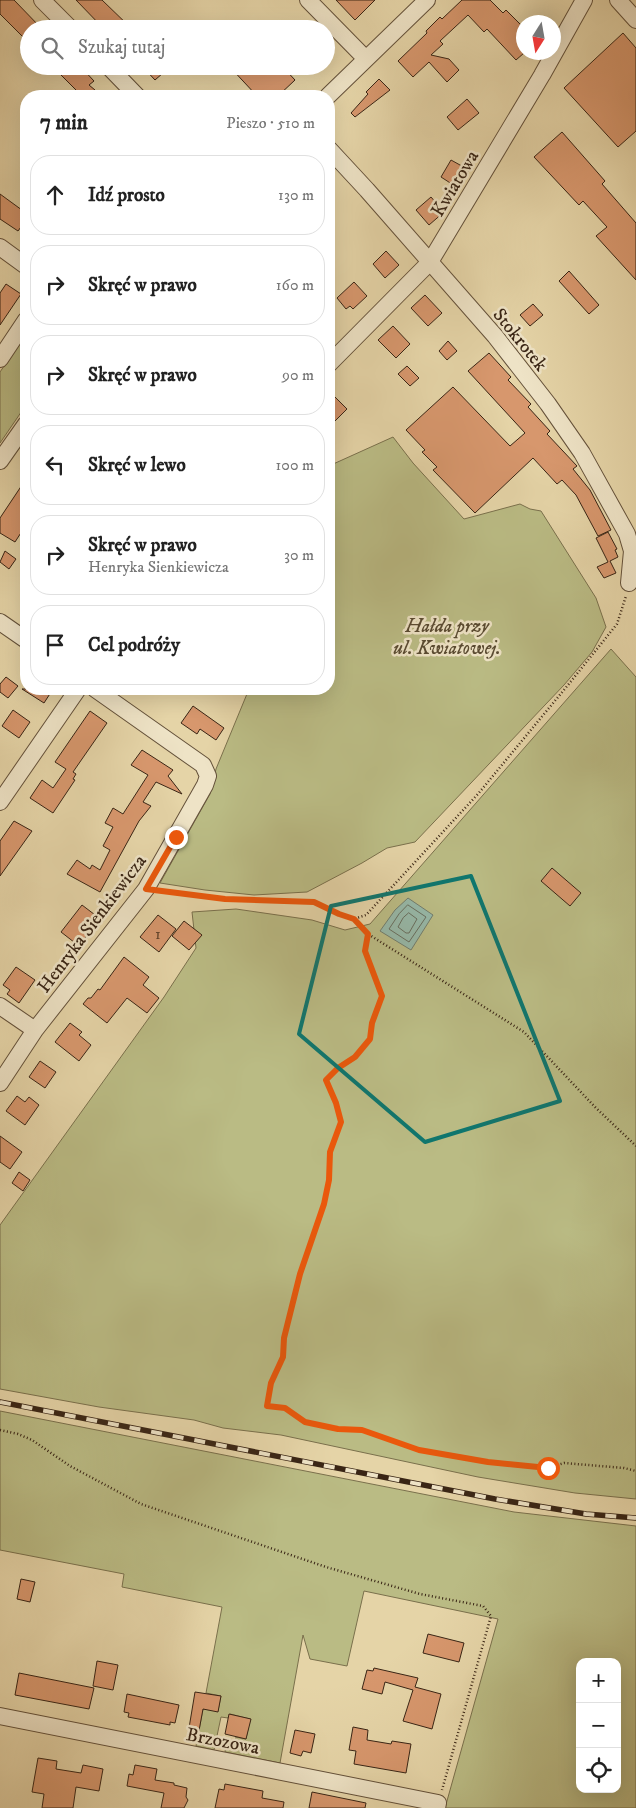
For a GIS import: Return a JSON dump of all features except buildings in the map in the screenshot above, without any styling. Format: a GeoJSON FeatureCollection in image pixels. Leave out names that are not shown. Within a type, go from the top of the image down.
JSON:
{"type":"FeatureCollection","features":[{"type":"Feature","properties":{"kind":"street"},"geometry":{"type":"LineString","coordinates":[[42,0],[62,20]]}},
{"type":"Feature","properties":{"kind":"street"},"geometry":{"type":"LineString","coordinates":[[308,0],[328,20]]}},
{"type":"Feature","properties":{"kind":"street"},"geometry":{"type":"LineString","coordinates":[[334,90],[427,0]]}},
{"type":"Feature","properties":{"kind":"street","name":"Kwiatowa"},"geometry":{"type":"LineString","coordinates":[[335,358],[430,262],[542,75],[584,0]]}},
{"type":"Feature","properties":{"kind":"street"},"geometry":{"type":"LineString","coordinates":[[618,0],[636,20]]}},
{"type":"Feature","properties":{"kind":"street"},"geometry":{"type":"LineString","coordinates":[[335,27],[366,58]]}},
{"type":"Feature","properties":{"kind":"street"},"geometry":{"type":"LineString","coordinates":[[117,75],[132,90]]}},
{"type":"Feature","properties":{"kind":"street","name":"Stokrotek"},"geometry":{"type":"LineString","coordinates":[[335,156],[501,344],[548,404],[582,453],[627,534],[632,551],[629,583]]}},
{"type":"Feature","properties":{"kind":"street"},"geometry":{"type":"LineString","coordinates":[[0,248],[20,262]]}},
{"type":"Feature","properties":{"kind":"street"},"geometry":{"type":"LineString","coordinates":[[0,359],[20,329]]}},
{"type":"Feature","properties":{"kind":"street"},"geometry":{"type":"LineString","coordinates":[[0,461],[20,433]]}},
{"type":"Feature","properties":{"kind":"street"},"geometry":{"type":"LineString","coordinates":[[0,622],[20,636]]}},
{"type":"Feature","properties":{"kind":"street"},"geometry":{"type":"LineString","coordinates":[[0,802],[74,695]]}},
{"type":"Feature","properties":{"kind":"street","name":"Henryka Sienkiewicza"},"geometry":{"type":"LineString","coordinates":[[0,1083],[35,1030],[146,889],[205,785],[208,776],[203,765],[104,695]]}},
{"type":"Feature","properties":{"kind":"street"},"geometry":{"type":"LineString","coordinates":[[0,1006],[35,1030]]}},
{"type":"Feature","properties":{"kind":"street","name":"Brzozowa"},"geometry":{"type":"LineString","coordinates":[[0,1716],[438,1806]]}},
{"type":"Feature","properties":{"kind":"path"},"geometry":{"type":"LineString","coordinates":[[354,919],[366,915],[428,849],[478,794],[568,685],[617,624],[624,606],[629,583]]}},
{"type":"Feature","properties":{"kind":"path"},"geometry":{"type":"LineString","coordinates":[[146,889],[225,899],[314,902],[354,919],[368,934],[524,1032],[595,1108],[636,1146]]}},
{"type":"Feature","properties":{"kind":"path"},"geometry":{"type":"LineString","coordinates":[[368,934],[365,951],[382,996],[372,1023],[370,1039],[355,1057],[338,1068],[326,1080],[336,1103],[341,1122],[330,1152],[329,1180],[324,1204],[300,1274],[284,1338],[283,1357],[271,1383],[267,1406],[285,1408],[305,1422],[338,1429],[362,1430],[419,1450],[488,1462],[548,1468],[564,1463],[624,1468],[636,1471]]}},
{"type":"Feature","properties":{"kind":"path"},"geometry":{"type":"LineString","coordinates":[[0,1430],[18,1434],[32,1440],[70,1466],[141,1504],[326,1568],[420,1594],[483,1606],[491,1616],[438,1806]]}},
{"type":"Feature","properties":{"kind":"highlighted area"},"geometry":{"type":"Polygon","coordinates":[[[471,876],[560,1101],[425,1142],[299,1034],[331,906],[471,876]]]}},
{"type":"Feature","properties":{"kind":"green space"},"geometry":{"type":"Polygon","coordinates":[[[20,343],[20,414],[0,443],[0,372],[20,343]]]}},
{"type":"Feature","properties":{"kind":"green space","name":"Hałda przy ul. Kwiatowej."},"geometry":{"type":"Polygon","coordinates":[[[393,437],[413,463],[464,519],[520,504],[530,509],[541,511],[596,598],[606,627],[592,652],[564,685],[415,842],[387,848],[307,892],[254,895],[160,883],[210,794],[216,769],[247,695],[335,695],[335,463],[393,437]]]}},
{"type":"Feature","properties":{"kind":"green space"},"geometry":{"type":"Polygon","coordinates":[[[611,649],[636,677],[636,1499],[575,1493],[478,1477],[281,1435],[223,1428],[194,1420],[99,1407],[0,1389],[0,1225],[164,997],[196,948],[192,912],[236,909],[312,920],[345,930],[370,924],[611,649]]]}},
{"type":"Feature","properties":{"kind":"green space"},"geometry":{"type":"Polygon","coordinates":[[[0,1411],[514,1512],[636,1526],[636,1808],[445,1808],[498,1619],[364,1591],[347,1666],[310,1659],[303,1635],[280,1763],[225,1752],[227,1739],[235,1741],[236,1737],[246,1739],[250,1719],[230,1714],[228,1718],[221,1717],[214,1750],[196,1746],[203,1709],[218,1711],[221,1696],[206,1693],[222,1607],[122,1587],[124,1574],[0,1550],[0,1411]]]}},
{"type":"Feature","properties":{"kind":"water"},"geometry":{"type":"Polygon","coordinates":[[[408,898],[433,915],[411,950],[380,931],[395,910],[408,898]]]}},
{"type":"Feature","properties":{"kind":"railway"},"geometry":{"type":"LineString","coordinates":[[0,1402],[495,1499],[586,1514],[636,1518]]}},
{"type":"Feature","properties":{"kind":"route"},"geometry":{"type":"LineString","coordinates":[[176,837],[146,889],[225,899],[314,902],[354,919],[368,934],[365,951],[382,996],[372,1023],[370,1039],[355,1057],[338,1068],[326,1080],[336,1103],[341,1122],[330,1152],[329,1180],[324,1204],[300,1274],[284,1338],[283,1357],[271,1383],[267,1406],[285,1408],[305,1422],[338,1429],[362,1430],[419,1450],[488,1462],[548,1468]]}}]}
